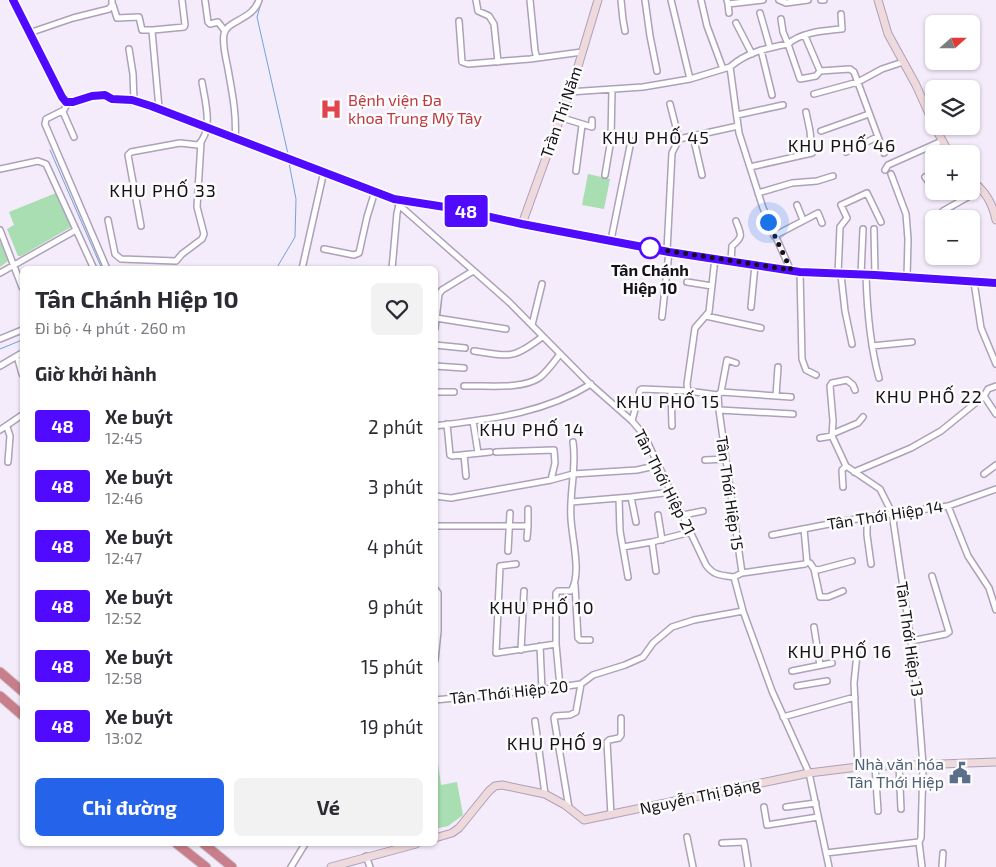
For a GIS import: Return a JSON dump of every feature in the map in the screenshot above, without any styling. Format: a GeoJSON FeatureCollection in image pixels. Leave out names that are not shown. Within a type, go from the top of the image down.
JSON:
{"type":"FeatureCollection","features":[{"type":"Feature","properties":{"kind":"highway"},"geometry":{"type":"LineString","coordinates":[[0,672],[20,689]]}},
{"type":"Feature","properties":{"kind":"highway"},"geometry":{"type":"LineString","coordinates":[[0,679],[20,696]]}},
{"type":"Feature","properties":{"kind":"highway"},"geometry":{"type":"LineString","coordinates":[[0,690],[20,707]]}},
{"type":"Feature","properties":{"kind":"highway"},"geometry":{"type":"LineString","coordinates":[[0,696],[20,713]]}},
{"type":"Feature","properties":{"kind":"highway"},"geometry":{"type":"LineString","coordinates":[[178,846],[202,867]]}},
{"type":"Feature","properties":{"kind":"highway"},"geometry":{"type":"LineString","coordinates":[[179,846],[206,867]]}},
{"type":"Feature","properties":{"kind":"highway"},"geometry":{"type":"LineString","coordinates":[[202,846],[227,867]]}},
{"type":"Feature","properties":{"kind":"highway"},"geometry":{"type":"LineString","coordinates":[[206,846],[232,867]]}},
{"type":"Feature","properties":{"kind":"street"},"geometry":{"type":"LineString","coordinates":[[13,0],[63,99],[68,102],[105,95],[112,99],[134,101],[159,108],[206,128],[375,191],[397,202],[445,207],[522,224],[668,251],[800,272],[996,283]]}},
{"type":"Feature","properties":{"kind":"street"},"geometry":{"type":"LineString","coordinates":[[112,2],[117,18],[139,17],[142,30],[153,30],[184,27],[182,0]]}},
{"type":"Feature","properties":{"kind":"street"},"geometry":{"type":"LineString","coordinates":[[205,0],[208,22],[210,24],[218,22],[225,30]]}},
{"type":"Feature","properties":{"kind":"street"},"geometry":{"type":"LineString","coordinates":[[236,139],[235,112],[224,48],[225,30],[228,26],[252,12],[259,0]]}},
{"type":"Feature","properties":{"kind":"street"},"geometry":{"type":"LineString","coordinates":[[476,0],[478,10],[489,16],[494,24],[498,62]]}},
{"type":"Feature","properties":{"kind":"street"},"geometry":{"type":"LineString","coordinates":[[530,0],[534,52],[537,58]]}},
{"type":"Feature","properties":{"kind":"street","name":"Trần Thị Năm"},"geometry":{"type":"LineString","coordinates":[[522,224],[569,92],[598,0]]}},
{"type":"Feature","properties":{"kind":"street"},"geometry":{"type":"LineString","coordinates":[[621,0],[622,20],[625,31]]}},
{"type":"Feature","properties":{"kind":"street"},"geometry":{"type":"LineString","coordinates":[[645,0],[657,71]]}},
{"type":"Feature","properties":{"kind":"street"},"geometry":{"type":"LineString","coordinates":[[671,0],[690,79]]}},
{"type":"Feature","properties":{"kind":"street"},"geometry":{"type":"LineString","coordinates":[[701,0],[707,26],[723,69]]}},
{"type":"Feature","properties":{"kind":"street"},"geometry":{"type":"LineString","coordinates":[[729,13],[728,2],[763,0]]}},
{"type":"Feature","properties":{"kind":"street"},"geometry":{"type":"LineString","coordinates":[[779,0],[786,3],[808,0]]}},
{"type":"Feature","properties":{"kind":"street"},"geometry":{"type":"LineString","coordinates":[[878,0],[888,34],[925,106]]}},
{"type":"Feature","properties":{"kind":"street"},"geometry":{"type":"LineString","coordinates":[[29,33],[109,9],[112,2]]}},
{"type":"Feature","properties":{"kind":"street"},"geometry":{"type":"LineString","coordinates":[[760,13],[770,48]]}},
{"type":"Feature","properties":{"kind":"street"},"geometry":{"type":"LineString","coordinates":[[569,92],[643,87],[690,79],[730,67],[737,60],[761,50],[788,44],[805,36],[842,29],[841,14]]}},
{"type":"Feature","properties":{"kind":"street"},"geometry":{"type":"LineString","coordinates":[[781,19],[783,32],[800,79],[816,76],[820,71],[850,68],[854,72],[884,152]]}},
{"type":"Feature","properties":{"kind":"street"},"geometry":{"type":"LineString","coordinates":[[459,21],[462,62],[468,64],[582,52]]}},
{"type":"Feature","properties":{"kind":"street"},"geometry":{"type":"LineString","coordinates":[[736,23],[752,54]]}},
{"type":"Feature","properties":{"kind":"street"},"geometry":{"type":"LineString","coordinates":[[153,30],[159,108]]}},
{"type":"Feature","properties":{"kind":"street"},"geometry":{"type":"LineString","coordinates":[[805,36],[820,71]]}},
{"type":"Feature","properties":{"kind":"street"},"geometry":{"type":"LineString","coordinates":[[129,49],[133,74],[134,101]]}},
{"type":"Feature","properties":{"kind":"street"},"geometry":{"type":"LineString","coordinates":[[761,50],[772,95]]}},
{"type":"Feature","properties":{"kind":"street"},"geometry":{"type":"LineString","coordinates":[[814,94],[858,82],[882,69],[903,62]]}},
{"type":"Feature","properties":{"kind":"street"},"geometry":{"type":"LineString","coordinates":[[730,67],[738,126],[750,167],[774,236],[791,270]]}},
{"type":"Feature","properties":{"kind":"street"},"geometry":{"type":"LineString","coordinates":[[108,220],[115,254],[121,258],[176,261],[202,239],[204,234],[197,207],[201,142],[206,128],[207,117],[202,82]]}},
{"type":"Feature","properties":{"kind":"street"},"geometry":{"type":"LineString","coordinates":[[605,175],[611,139],[612,89]]}},
{"type":"Feature","properties":{"kind":"street"},"geometry":{"type":"LineString","coordinates":[[68,102],[62,112],[46,119],[45,124],[106,266]]}},
{"type":"Feature","properties":{"kind":"street"},"geometry":{"type":"LineString","coordinates":[[662,316],[668,251],[672,153],[679,139],[670,104]]}},
{"type":"Feature","properties":{"kind":"street"},"geometry":{"type":"LineString","coordinates":[[737,115],[783,105]]}},
{"type":"Feature","properties":{"kind":"street"},"geometry":{"type":"LineString","coordinates":[[62,112],[74,137]]}},
{"type":"Feature","properties":{"kind":"street"},"geometry":{"type":"LineString","coordinates":[[750,167],[812,153],[806,112]]}},
{"type":"Feature","properties":{"kind":"street"},"geometry":{"type":"LineString","coordinates":[[821,131],[869,114]]}},
{"type":"Feature","properties":{"kind":"street"},"geometry":{"type":"LineString","coordinates":[[559,118],[592,127],[592,120]]}},
{"type":"Feature","properties":{"kind":"street"},"geometry":{"type":"LineString","coordinates":[[576,171],[582,125]]}},
{"type":"Feature","properties":{"kind":"street"},"geometry":{"type":"LineString","coordinates":[[679,139],[738,126]]}},
{"type":"Feature","properties":{"kind":"street"},"geometry":{"type":"LineString","coordinates":[[939,135],[944,145]]}},
{"type":"Feature","properties":{"kind":"street"},"geometry":{"type":"LineString","coordinates":[[693,136],[702,174]]}},
{"type":"Feature","properties":{"kind":"street"},"geometry":{"type":"LineString","coordinates":[[846,152],[878,137]]}},
{"type":"Feature","properties":{"kind":"street"},"geometry":{"type":"LineString","coordinates":[[611,240],[630,141]]}},
{"type":"Feature","properties":{"kind":"street"},"geometry":{"type":"LineString","coordinates":[[885,170],[888,165],[942,141]]}},
{"type":"Feature","properties":{"kind":"street"},"geometry":{"type":"LineString","coordinates":[[141,226],[128,154],[180,143],[198,145],[201,142]]}},
{"type":"Feature","properties":{"kind":"street"},"geometry":{"type":"LineString","coordinates":[[0,169],[38,161],[44,162],[48,167],[93,266]]}},
{"type":"Feature","properties":{"kind":"street"},"geometry":{"type":"LineString","coordinates":[[303,266],[324,171]]}},
{"type":"Feature","properties":{"kind":"street"},"geometry":{"type":"LineString","coordinates":[[891,174],[906,214],[908,239],[907,278]]}},
{"type":"Feature","properties":{"kind":"street"},"geometry":{"type":"LineString","coordinates":[[758,193],[792,183],[817,181],[833,176]]}},
{"type":"Feature","properties":{"kind":"street"},"geometry":{"type":"LineString","coordinates":[[980,187],[992,204],[996,220]]}},
{"type":"Feature","properties":{"kind":"street"},"geometry":{"type":"LineString","coordinates":[[324,248],[354,255],[359,253],[375,191]]}},
{"type":"Feature","properties":{"kind":"street"},"geometry":{"type":"LineString","coordinates":[[852,344],[840,275],[840,226],[847,218],[841,205],[867,192],[881,222]]}},
{"type":"Feature","properties":{"kind":"street"},"geometry":{"type":"LineString","coordinates":[[945,210],[962,200]]}},
{"type":"Feature","properties":{"kind":"street"},"geometry":{"type":"LineString","coordinates":[[392,266],[397,202]]}},
{"type":"Feature","properties":{"kind":"street","name":"Tân Thới Hiệp 21"},"geometry":{"type":"LineString","coordinates":[[397,202],[509,302],[590,384],[632,421],[644,435],[706,565],[711,572],[734,577]]}},
{"type":"Feature","properties":{"kind":"street"},"geometry":{"type":"LineString","coordinates":[[797,205],[803,220]]}},
{"type":"Feature","properties":{"kind":"street"},"geometry":{"type":"LineString","coordinates":[[774,236],[818,213],[822,223]]}},
{"type":"Feature","properties":{"kind":"street"},"geometry":{"type":"LineString","coordinates":[[731,261],[732,246],[741,239],[736,221]]}},
{"type":"Feature","properties":{"kind":"street"},"geometry":{"type":"LineString","coordinates":[[863,229],[863,275],[872,346],[879,378]]}},
{"type":"Feature","properties":{"kind":"street"},"geometry":{"type":"LineString","coordinates":[[874,229],[875,275]]}},
{"type":"Feature","properties":{"kind":"street"},"geometry":{"type":"LineString","coordinates":[[0,230],[20,282]]}},
{"type":"Feature","properties":{"kind":"street"},"geometry":{"type":"LineString","coordinates":[[0,274],[76,230]]}},
{"type":"Feature","properties":{"kind":"street"},"geometry":{"type":"LineString","coordinates":[[688,391],[687,384],[695,328],[709,312],[715,258]]}},
{"type":"Feature","properties":{"kind":"street"},"geometry":{"type":"LineString","coordinates":[[751,307],[755,265]]}},
{"type":"Feature","properties":{"kind":"street"},"geometry":{"type":"LineString","coordinates":[[438,302],[439,294],[442,290],[473,271]]}},
{"type":"Feature","properties":{"kind":"street"},"geometry":{"type":"LineString","coordinates":[[800,272],[802,359],[806,370],[816,375]]}},
{"type":"Feature","properties":{"kind":"street"},"geometry":{"type":"LineString","coordinates":[[687,282],[712,286]]}},
{"type":"Feature","properties":{"kind":"street"},"geometry":{"type":"LineString","coordinates":[[974,282],[981,328],[996,364]]}},
{"type":"Feature","properties":{"kind":"street"},"geometry":{"type":"LineString","coordinates":[[532,325],[542,284]]}},
{"type":"Feature","properties":{"kind":"street"},"geometry":{"type":"LineString","coordinates":[[706,316],[761,328]]}},
{"type":"Feature","properties":{"kind":"street"},"geometry":{"type":"LineString","coordinates":[[438,318],[506,329]]}},
{"type":"Feature","properties":{"kind":"street"},"geometry":{"type":"LineString","coordinates":[[0,339],[20,331]]}},
{"type":"Feature","properties":{"kind":"street"},"geometry":{"type":"LineString","coordinates":[[474,351],[507,355],[516,354],[542,337]]}},
{"type":"Feature","properties":{"kind":"street"},"geometry":{"type":"LineString","coordinates":[[872,346],[912,342]]}},
{"type":"Feature","properties":{"kind":"street"},"geometry":{"type":"LineString","coordinates":[[438,345],[465,348]]}},
{"type":"Feature","properties":{"kind":"street"},"geometry":{"type":"LineString","coordinates":[[0,366],[20,354]]}},
{"type":"Feature","properties":{"kind":"street"},"geometry":{"type":"LineString","coordinates":[[464,386],[522,385],[538,378],[560,354]]}},
{"type":"Feature","properties":{"kind":"street","name":"Tân Thới Hiệp 15"},"geometry":{"type":"LineString","coordinates":[[734,577],[742,573],[719,410],[719,394],[727,360],[736,363]]}},
{"type":"Feature","properties":{"kind":"street"},"geometry":{"type":"LineString","coordinates":[[438,366],[464,368]]}},
{"type":"Feature","properties":{"kind":"street"},"geometry":{"type":"LineString","coordinates":[[776,396],[778,367]]}},
{"type":"Feature","properties":{"kind":"street"},"geometry":{"type":"LineString","coordinates":[[843,487],[842,470],[846,466],[832,435],[833,421],[830,386],[832,383],[848,380],[855,390]]}},
{"type":"Feature","properties":{"kind":"street"},"geometry":{"type":"LineString","coordinates":[[438,426],[473,421],[546,406],[574,394],[590,384]]}},
{"type":"Feature","properties":{"kind":"street"},"geometry":{"type":"LineString","coordinates":[[854,472],[911,448],[941,431],[984,396],[988,389],[996,386]]}},
{"type":"Feature","properties":{"kind":"street"},"geometry":{"type":"LineString","coordinates":[[632,421],[640,390],[642,389],[791,397]]}},
{"type":"Feature","properties":{"kind":"street"},"geometry":{"type":"LineString","coordinates":[[671,391],[672,426]]}},
{"type":"Feature","properties":{"kind":"street"},"geometry":{"type":"LineString","coordinates":[[438,392],[454,392]]}},
{"type":"Feature","properties":{"kind":"street"},"geometry":{"type":"LineString","coordinates":[[984,396],[996,414]]}},
{"type":"Feature","properties":{"kind":"street"},"geometry":{"type":"LineString","coordinates":[[719,410],[793,414]]}},
{"type":"Feature","properties":{"kind":"street"},"geometry":{"type":"LineString","coordinates":[[0,430],[20,417]]}},
{"type":"Feature","properties":{"kind":"street"},"geometry":{"type":"LineString","coordinates":[[820,438],[832,435],[858,423],[863,417]]}},
{"type":"Feature","properties":{"kind":"street"},"geometry":{"type":"LineString","coordinates":[[473,421],[478,453]]}},
{"type":"Feature","properties":{"kind":"street"},"geometry":{"type":"LineString","coordinates":[[447,424],[450,455],[452,456],[493,452],[554,450],[555,463],[551,480]]}},
{"type":"Feature","properties":{"kind":"street"},"geometry":{"type":"LineString","coordinates":[[7,427],[10,436],[8,462]]}},
{"type":"Feature","properties":{"kind":"street"},"geometry":{"type":"LineString","coordinates":[[573,442],[575,453],[571,518],[575,553],[578,638],[580,640],[590,640]]}},
{"type":"Feature","properties":{"kind":"street"},"geometry":{"type":"LineString","coordinates":[[464,455],[466,476]]}},
{"type":"Feature","properties":{"kind":"street"},"geometry":{"type":"LineString","coordinates":[[705,460],[726,460]]}},
{"type":"Feature","properties":{"kind":"street"},"geometry":{"type":"LineString","coordinates":[[438,496],[451,498],[551,480],[573,474],[637,470],[659,465]]}},
{"type":"Feature","properties":{"kind":"street"},"geometry":{"type":"LineString","coordinates":[[984,474],[996,465]]}},
{"type":"Feature","properties":{"kind":"street","name":"Tân Thới Hiệp 13"},"geometry":{"type":"LineString","coordinates":[[846,466],[880,490],[892,513],[911,641],[924,765],[921,838],[919,842],[922,867]]}},
{"type":"Feature","properties":{"kind":"street","name":"Tân Thới Hiệp 14"},"geometry":{"type":"LineString","coordinates":[[772,535],[867,517],[948,506],[996,489]]}},
{"type":"Feature","properties":{"kind":"street"},"geometry":{"type":"LineString","coordinates":[[571,502],[672,492]]}},
{"type":"Feature","properties":{"kind":"street"},"geometry":{"type":"LineString","coordinates":[[632,497],[636,522]]}},
{"type":"Feature","properties":{"kind":"street"},"geometry":{"type":"LineString","coordinates":[[619,498],[620,531],[628,577]]}},
{"type":"Feature","properties":{"kind":"street"},"geometry":{"type":"LineString","coordinates":[[948,506],[968,556],[989,588],[996,610]]}},
{"type":"Feature","properties":{"kind":"street"},"geometry":{"type":"LineString","coordinates":[[527,538],[528,509]]}},
{"type":"Feature","properties":{"kind":"street"},"geometry":{"type":"LineString","coordinates":[[683,515],[704,511]]}},
{"type":"Feature","properties":{"kind":"street"},"geometry":{"type":"LineString","coordinates":[[508,551],[510,513]]}},
{"type":"Feature","properties":{"kind":"street"},"geometry":{"type":"LineString","coordinates":[[658,514],[662,540]]}},
{"type":"Feature","properties":{"kind":"street"},"geometry":{"type":"LineString","coordinates":[[867,517],[867,535],[871,564]]}},
{"type":"Feature","properties":{"kind":"street"},"geometry":{"type":"LineString","coordinates":[[438,526],[528,526]]}},
{"type":"Feature","properties":{"kind":"street"},"geometry":{"type":"LineString","coordinates":[[804,529],[807,562],[814,569],[820,597],[828,597],[843,591]]}},
{"type":"Feature","properties":{"kind":"street"},"geometry":{"type":"LineString","coordinates":[[623,547],[662,540],[690,532]]}},
{"type":"Feature","properties":{"kind":"street"},"geometry":{"type":"LineString","coordinates":[[652,542],[656,570]]}},
{"type":"Feature","properties":{"kind":"street"},"geometry":{"type":"LineString","coordinates":[[814,569],[818,570],[852,561]]}},
{"type":"Feature","properties":{"kind":"street"},"geometry":{"type":"LineString","coordinates":[[742,573],[805,564],[807,562]]}},
{"type":"Feature","properties":{"kind":"street"},"geometry":{"type":"LineString","coordinates":[[516,564],[500,566],[496,653],[556,644]]}},
{"type":"Feature","properties":{"kind":"street"},"geometry":{"type":"LineString","coordinates":[[911,641],[949,632],[932,576]]}},
{"type":"Feature","properties":{"kind":"street"},"geometry":{"type":"LineString","coordinates":[[734,577],[743,611],[772,691],[809,773],[828,867]]}},
{"type":"Feature","properties":{"kind":"street"},"geometry":{"type":"LineString","coordinates":[[560,687],[556,644],[556,593],[558,591],[571,591],[575,584]]}},
{"type":"Feature","properties":{"kind":"street"},"geometry":{"type":"LineString","coordinates":[[521,650],[524,592]]}},
{"type":"Feature","properties":{"kind":"street","name":"Tân Thới Hiệp 20"},"geometry":{"type":"LineString","coordinates":[[438,700],[542,690],[581,684],[593,675],[643,657],[653,643],[672,627],[694,620],[743,611]]}},
{"type":"Feature","properties":{"kind":"street"},"geometry":{"type":"LineString","coordinates":[[814,627],[820,665]]}},
{"type":"Feature","properties":{"kind":"street"},"geometry":{"type":"LineString","coordinates":[[540,646],[542,690]]}},
{"type":"Feature","properties":{"kind":"street"},"geometry":{"type":"LineString","coordinates":[[856,654],[854,683],[858,767]]}},
{"type":"Feature","properties":{"kind":"street"},"geometry":{"type":"LineString","coordinates":[[792,671],[832,663]]}},
{"type":"Feature","properties":{"kind":"street"},"geometry":{"type":"LineString","coordinates":[[797,686],[827,681]]}},
{"type":"Feature","properties":{"kind":"street"},"geometry":{"type":"LineString","coordinates":[[569,808],[554,718],[555,716],[570,715],[576,712],[581,684]]}},
{"type":"Feature","properties":{"kind":"street"},"geometry":{"type":"LineString","coordinates":[[784,717],[855,697]]}},
{"type":"Feature","properties":{"kind":"street"},"geometry":{"type":"LineString","coordinates":[[611,815],[607,742],[619,738],[621,735],[621,718]]}},
{"type":"Feature","properties":{"kind":"street"},"geometry":{"type":"LineString","coordinates":[[535,721],[545,794]]}},
{"type":"Feature","properties":{"kind":"street","name":"Nguyễn Thị Đặng"},"geometry":{"type":"LineString","coordinates":[[438,837],[459,828],[495,786],[502,785],[545,794],[569,808],[584,820],[809,773],[874,766],[996,762]]}},
{"type":"Feature","properties":{"kind":"street"},"geometry":{"type":"LineString","coordinates":[[899,765],[901,809]]}},
{"type":"Feature","properties":{"kind":"street"},"geometry":{"type":"LineString","coordinates":[[874,766],[878,811]]}},
{"type":"Feature","properties":{"kind":"street"},"geometry":{"type":"LineString","coordinates":[[786,807],[816,803]]}},
{"type":"Feature","properties":{"kind":"street"},"geometry":{"type":"LineString","coordinates":[[764,806],[767,825],[818,817]]}},
{"type":"Feature","properties":{"kind":"street"},"geometry":{"type":"LineString","coordinates":[[687,837],[693,867]]}},
{"type":"Feature","properties":{"kind":"street"},"geometry":{"type":"LineString","coordinates":[[722,844],[744,842],[748,867]]}},
{"type":"Feature","properties":{"kind":"street"},"geometry":{"type":"LineString","coordinates":[[826,853],[919,842]]}},
{"type":"Feature","properties":{"kind":"street"},"geometry":{"type":"LineString","coordinates":[[291,867],[304,846]]}},
{"type":"Feature","properties":{"kind":"street"},"geometry":{"type":"LineString","coordinates":[[331,867],[408,846]]}},
{"type":"Feature","properties":{"kind":"street"},"geometry":{"type":"LineString","coordinates":[[942,867],[943,853]]}},
{"type":"Feature","properties":{"kind":"street"},"geometry":{"type":"LineString","coordinates":[[366,856],[370,867]]}},
{"type":"Feature","properties":{"kind":"green space"},"geometry":{"type":"Polygon","coordinates":[[[588,174],[610,179],[604,209],[582,205],[588,174]]]}},
{"type":"Feature","properties":{"kind":"green space"},"geometry":{"type":"Polygon","coordinates":[[[56,193],[71,227],[18,256],[7,229],[14,225],[9,212],[56,193]]]}},
{"type":"Feature","properties":{"kind":"green space"},"geometry":{"type":"Polygon","coordinates":[[[0,241],[8,261],[0,267],[0,241]]]}},
{"type":"Feature","properties":{"kind":"green space"},"geometry":{"type":"Polygon","coordinates":[[[438,764],[441,785],[457,782],[463,815],[448,826],[438,828],[438,764]]]}},
{"type":"Feature","properties":{"kind":"waterway"},"geometry":{"type":"LineString","coordinates":[[262,0],[257,17],[288,154]]}},
{"type":"Feature","properties":{"kind":"waterway"},"geometry":{"type":"LineString","coordinates":[[50,150],[101,266]]}},
{"type":"Feature","properties":{"kind":"waterway"},"geometry":{"type":"LineString","coordinates":[[278,266],[295,237],[296,199],[289,163]]}},
{"type":"Feature","properties":{"kind":"waterway"},"geometry":{"type":"LineString","coordinates":[[0,349],[20,341]]}},
{"type":"Feature","properties":{"kind":"bus line","name":"48"},"geometry":{"type":"LineString","coordinates":[[13,0],[66,102],[105,95],[112,99],[132,100],[159,108],[206,128],[394,199],[445,207],[522,224],[588,235],[669,252],[800,272],[996,283]]}},
{"type":"Feature","properties":{"kind":"place","name":"Bệnh viện Đa khoa Trung Mỹ Tây"},"geometry":{"type":"Point","coordinates":[331,109]}},
{"type":"Feature","properties":{"kind":"place","name":"Tân Chánh Hiệp 10"},"geometry":{"type":"Point","coordinates":[650,248]}},
{"type":"Feature","properties":{"kind":"place","name":"Nhà văn hóa Tân Thới Hiệp"},"geometry":{"type":"Point","coordinates":[960,773]}},
{"type":"Feature","properties":{"kind":"district","name":"KHU PHỐ 45"},"geometry":{"type":"Point","coordinates":[656,138]}},
{"type":"Feature","properties":{"kind":"district","name":"KHU PHỐ 46"},"geometry":{"type":"Point","coordinates":[842,146]}},
{"type":"Feature","properties":{"kind":"district","name":"KHU PHỐ 33"},"geometry":{"type":"Point","coordinates":[163,191]}},
{"type":"Feature","properties":{"kind":"district","name":"KHU PHỐ 22"},"geometry":{"type":"Point","coordinates":[929,397]}},
{"type":"Feature","properties":{"kind":"district","name":"KHU PHỐ 15"},"geometry":{"type":"Point","coordinates":[668,402]}},
{"type":"Feature","properties":{"kind":"district","name":"KHU PHỐ 14"},"geometry":{"type":"Point","coordinates":[532,430]}},
{"type":"Feature","properties":{"kind":"district","name":"KHU PHỐ 10"},"geometry":{"type":"Point","coordinates":[542,608]}},
{"type":"Feature","properties":{"kind":"district","name":"KHU PHỐ 16"},"geometry":{"type":"Point","coordinates":[840,652]}},
{"type":"Feature","properties":{"kind":"district","name":"KHU PHỐ 9"},"geometry":{"type":"Point","coordinates":[555,744]}},
{"type":"Feature","properties":{"kind":"route"},"geometry":{"type":"LineString","coordinates":[[650,248],[791,270],[768,222]]}}]}
